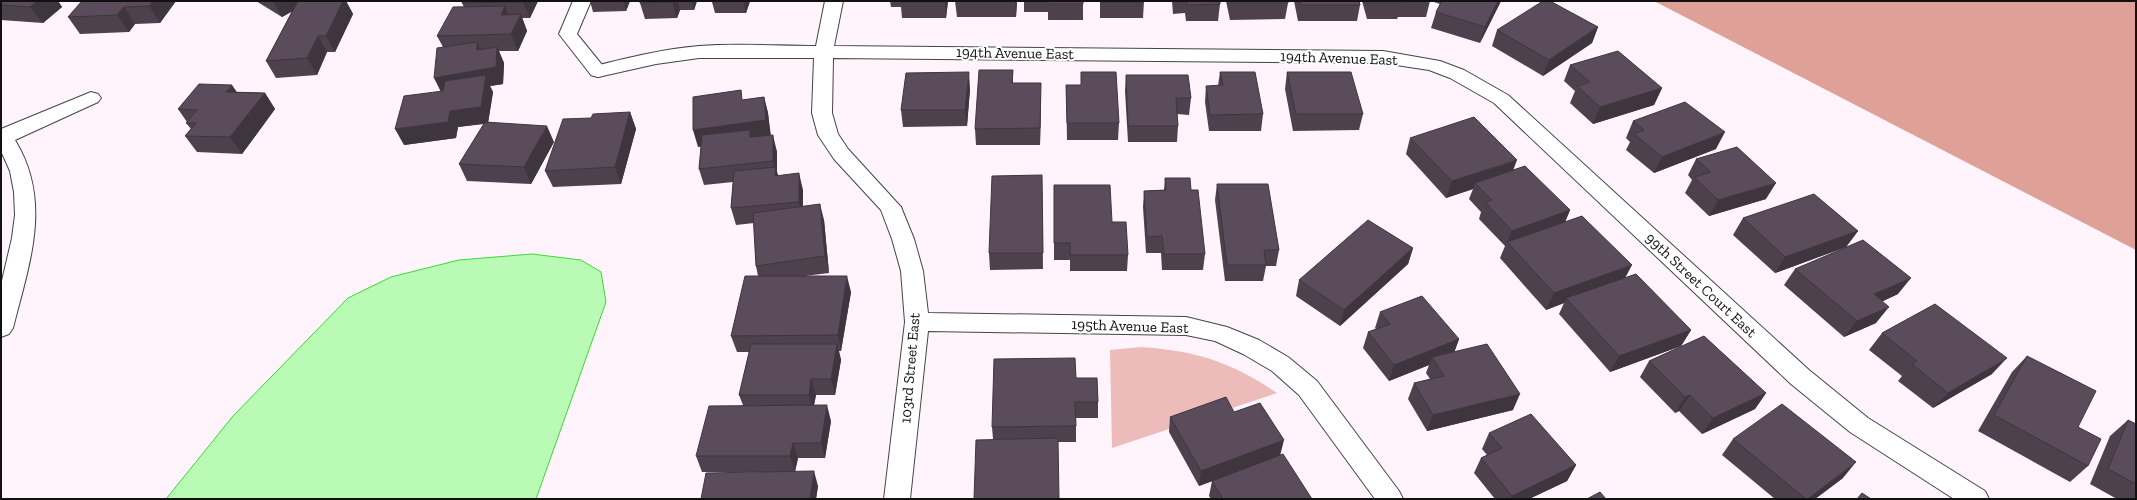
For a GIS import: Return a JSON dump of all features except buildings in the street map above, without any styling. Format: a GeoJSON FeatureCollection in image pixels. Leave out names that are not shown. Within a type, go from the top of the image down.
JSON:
{"type":"FeatureCollection","features":[{"type":"Feature","properties":{"kind":"street","name":"194th Avenue East"},"geometry":{"type":"LineString","coordinates":[[582,1],[568,34],[598,71],[650,57],[677,53],[714,51],[1383,57],[1433,65]]}},
{"type":"Feature","properties":{"kind":"street","name":"103rd Street East"},"geometry":{"type":"LineString","coordinates":[[834,1],[824,51],[822,113],[828,135],[841,154],[890,207],[903,238],[912,271],[917,322],[897,499]]}},
{"type":"Feature","properties":{"kind":"street","name":"99th Street Court East"},"geometry":{"type":"LineString","coordinates":[[1433,65],[1457,74],[1501,99],[1800,377],[1859,425],[1976,499]]}},
{"type":"Feature","properties":{"kind":"street"},"geometry":{"type":"LineString","coordinates":[[1,328],[25,225],[26,188],[18,162],[2,137],[91,98]]}},
{"type":"Feature","properties":{"kind":"street","name":"195th Avenue East"},"geometry":{"type":"LineString","coordinates":[[917,322],[1186,326],[1219,333],[1251,347],[1280,364],[1308,388],[1390,499]]}},
{"type":"Feature","properties":{"kind":"shaded area"},"geometry":{"type":"Polygon","coordinates":[[[1654,1],[2136,1],[2136,250],[1654,1]]]}},
{"type":"Feature","properties":{"kind":"shaded area"},"geometry":{"type":"Polygon","coordinates":[[[532,254],[581,260],[601,272],[606,302],[536,499],[166,499],[233,416],[348,298],[391,277],[459,260],[532,254]]]}},
{"type":"Feature","properties":{"kind":"shaded area"},"geometry":{"type":"Polygon","coordinates":[[[1141,347],[1197,355],[1213,360],[1244,373],[1277,393],[1112,448],[1110,350],[1141,347]]]}}]}
